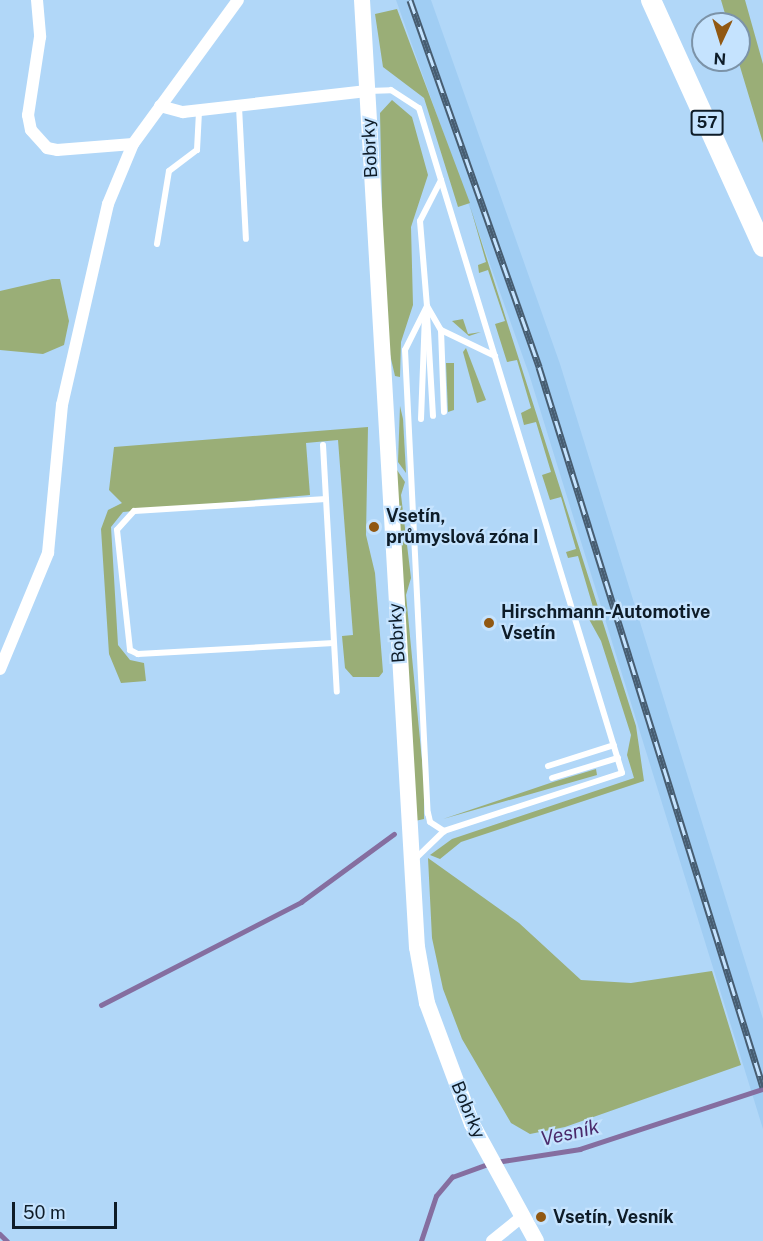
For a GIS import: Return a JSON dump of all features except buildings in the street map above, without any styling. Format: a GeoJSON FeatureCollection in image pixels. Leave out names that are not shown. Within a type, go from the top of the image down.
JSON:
{"type":"FeatureCollection","features":[{"type":"Feature","properties":{"kind":"main road","name":"57"},"geometry":{"type":"LineString","coordinates":[[651,0],[763,247]]}},
{"type":"Feature","properties":{"kind":"street"},"geometry":{"type":"LineString","coordinates":[[37,0],[40,38],[28,116],[31,130],[47,148],[57,150],[133,144]]}},
{"type":"Feature","properties":{"kind":"street"},"geometry":{"type":"LineString","coordinates":[[0,669],[48,553],[72,351],[108,204],[133,144],[238,0]]}},
{"type":"Feature","properties":{"kind":"street","name":"Bobrky"},"geometry":{"type":"LineString","coordinates":[[362,0],[412,863],[427,1003],[496,1172],[520,1218],[536,1241]]}},
{"type":"Feature","properties":{"kind":"street"},"geometry":{"type":"LineString","coordinates":[[160,106],[199,111],[367,91]]}},
{"type":"Feature","properties":{"kind":"street"},"geometry":{"type":"LineString","coordinates":[[492,1241],[520,1218]]}},
{"type":"Feature","properties":{"kind":"lane"},"geometry":{"type":"LineString","coordinates":[[367,91],[391,90],[419,108],[622,773],[444,831],[412,863]]}},
{"type":"Feature","properties":{"kind":"lane"},"geometry":{"type":"LineString","coordinates":[[239,107],[246,239]]}},
{"type":"Feature","properties":{"kind":"lane"},"geometry":{"type":"LineString","coordinates":[[157,244],[169,171],[197,150],[199,111]]}},
{"type":"Feature","properties":{"kind":"lane"},"geometry":{"type":"LineString","coordinates":[[433,416],[420,221],[441,180]]}},
{"type":"Feature","properties":{"kind":"lane"},"geometry":{"type":"LineString","coordinates":[[427,306],[441,330],[444,412]]}},
{"type":"Feature","properties":{"kind":"lane"},"geometry":{"type":"LineString","coordinates":[[421,419],[420,339],[427,306]]}},
{"type":"Feature","properties":{"kind":"lane"},"geometry":{"type":"LineString","coordinates":[[427,306],[405,350],[428,813],[430,822],[444,831]]}},
{"type":"Feature","properties":{"kind":"lane"},"geometry":{"type":"LineString","coordinates":[[441,330],[496,357]]}},
{"type":"Feature","properties":{"kind":"lane"},"geometry":{"type":"LineString","coordinates":[[323,445],[337,692]]}},
{"type":"Feature","properties":{"kind":"lane"},"geometry":{"type":"LineString","coordinates":[[326,499],[134,512],[117,530],[130,650],[138,654],[334,643]]}},
{"type":"Feature","properties":{"kind":"lane"},"geometry":{"type":"LineString","coordinates":[[548,766],[614,745]]}},
{"type":"Feature","properties":{"kind":"lane"},"geometry":{"type":"LineString","coordinates":[[552,778],[618,758]]}},
{"type":"Feature","properties":{"kind":"shaded area"},"geometry":{"type":"Polygon","coordinates":[[[396,0],[431,0],[560,364],[763,1019],[763,1129],[529,374],[396,0]]]}},
{"type":"Feature","properties":{"kind":"green space"},"geometry":{"type":"Polygon","coordinates":[[[721,0],[745,0],[748,12],[724,12],[721,0]]]}},
{"type":"Feature","properties":{"kind":"green space"},"geometry":{"type":"Polygon","coordinates":[[[397,9],[470,203],[458,207],[424,98],[383,67],[375,14],[397,9]]]}},
{"type":"Feature","properties":{"kind":"green space"},"geometry":{"type":"Polygon","coordinates":[[[751,21],[763,64],[763,143],[742,72],[751,72],[751,21]]]}},
{"type":"Feature","properties":{"kind":"green space"},"geometry":{"type":"Polygon","coordinates":[[[392,100],[412,117],[428,175],[411,227],[413,305],[401,342],[400,377],[395,376],[385,333],[380,113],[392,100]]]}},
{"type":"Feature","properties":{"kind":"green space"},"geometry":{"type":"Polygon","coordinates":[[[470,206],[636,726],[644,781],[461,842],[440,859],[430,855],[452,839],[634,778],[627,755],[631,735],[601,641],[585,612],[593,607],[578,556],[568,558],[566,552],[576,549],[561,497],[550,500],[542,475],[551,472],[536,422],[524,425],[521,413],[531,408],[517,360],[507,362],[495,324],[505,321],[488,270],[479,273],[478,265],[486,262],[470,206]]]}},
{"type":"Feature","properties":{"kind":"green space"},"geometry":{"type":"Polygon","coordinates":[[[60,279],[69,321],[64,345],[43,354],[0,350],[0,291],[60,279]]]}},
{"type":"Feature","properties":{"kind":"green space"},"geometry":{"type":"Polygon","coordinates":[[[463,319],[468,334],[481,332],[469,336],[452,321],[463,319]]]}},
{"type":"Feature","properties":{"kind":"green space"},"geometry":{"type":"Polygon","coordinates":[[[466,348],[486,400],[477,403],[463,352],[466,348]]]}},
{"type":"Feature","properties":{"kind":"green space"},"geometry":{"type":"Polygon","coordinates":[[[446,363],[454,363],[454,410],[448,412],[446,363]]]}},
{"type":"Feature","properties":{"kind":"green space"},"geometry":{"type":"Polygon","coordinates":[[[400,406],[403,419],[406,473],[398,462],[400,406]]]}},
{"type":"Feature","properties":{"kind":"green space"},"geometry":{"type":"Polygon","coordinates":[[[368,427],[366,535],[375,573],[383,672],[379,677],[353,677],[345,668],[342,636],[353,635],[338,440],[306,443],[310,495],[123,512],[111,527],[118,645],[130,660],[144,663],[146,681],[121,683],[109,654],[101,529],[108,510],[122,503],[109,490],[114,447],[368,427]]]}},
{"type":"Feature","properties":{"kind":"green space"},"geometry":{"type":"Polygon","coordinates":[[[395,467],[405,482],[401,495],[411,578],[406,595],[424,781],[424,819],[415,821],[395,467]]]}},
{"type":"Feature","properties":{"kind":"green space"},"geometry":{"type":"Polygon","coordinates":[[[596,769],[597,775],[443,819],[553,782],[596,769]]]}},
{"type":"Feature","properties":{"kind":"green space"},"geometry":{"type":"Polygon","coordinates":[[[428,858],[519,923],[581,980],[631,983],[712,971],[741,1065],[565,1127],[530,1134],[511,1123],[462,1039],[443,989],[432,938],[428,858]]]}},
{"type":"Feature","properties":{"kind":"waterway"},"geometry":{"type":"LineString","coordinates":[[101,1005],[301,902],[394,834]]}},
{"type":"Feature","properties":{"kind":"waterway","name":"Vesník"},"geometry":{"type":"LineString","coordinates":[[496,1162],[580,1149],[763,1089]]}},
{"type":"Feature","properties":{"kind":"waterway","name":"Vesník"},"geometry":{"type":"LineString","coordinates":[[421,1241],[436,1196],[452,1177],[488,1164]]}},
{"type":"Feature","properties":{"kind":"waterway"},"geometry":{"type":"LineString","coordinates":[[0,1234],[7,1241]]}},
{"type":"Feature","properties":{"kind":"railway"},"geometry":{"type":"LineString","coordinates":[[410,0],[539,367],[763,1087]]}},
{"type":"Feature","properties":{"kind":"place","name":"Vsetín, průmyslová zóna I"},"geometry":{"type":"Point","coordinates":[374,527]}},
{"type":"Feature","properties":{"kind":"place","name":"Hirschmann-Automotive Vsetín"},"geometry":{"type":"Point","coordinates":[489,623]}},
{"type":"Feature","properties":{"kind":"place","name":"Vsetín, Vesník"},"geometry":{"type":"Point","coordinates":[541,1217]}}]}
